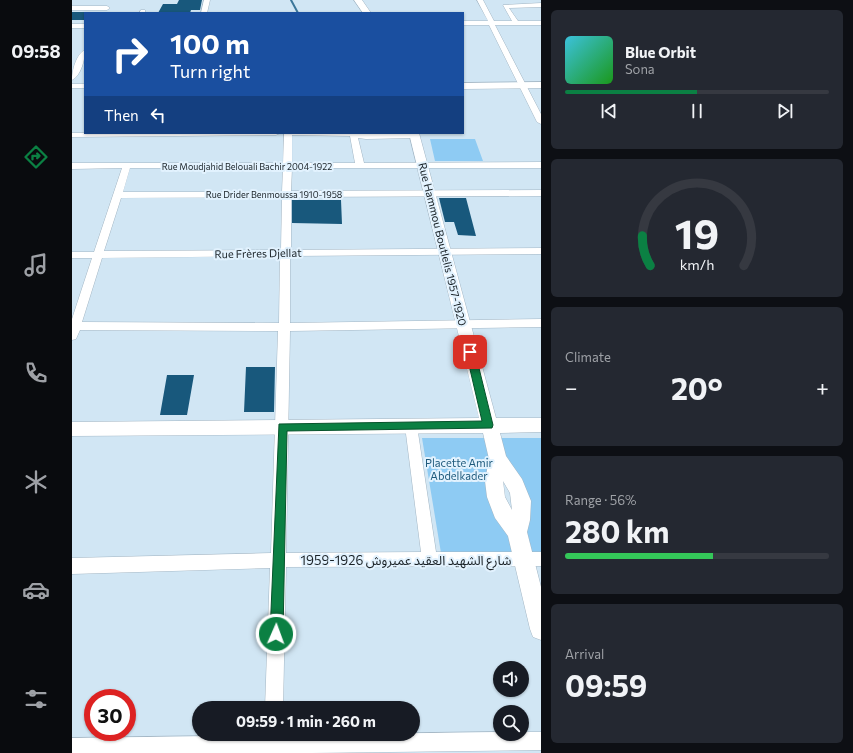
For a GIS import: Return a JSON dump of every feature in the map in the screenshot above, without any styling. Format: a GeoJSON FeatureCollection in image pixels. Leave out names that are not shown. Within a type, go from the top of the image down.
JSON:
{"type":"FeatureCollection","features":[{"type":"Feature","properties":{"kind":"main road"},"geometry":{"type":"LineString","coordinates":[[358,0],[366,12]]}},
{"type":"Feature","properties":{"kind":"main road"},"geometry":{"type":"LineString","coordinates":[[464,86],[541,85]]}},
{"type":"Feature","properties":{"kind":"main road","name":"Rue Hammou Boutlelis 1957-1920"},"geometry":{"type":"LineString","coordinates":[[415,135],[488,425],[498,459],[494,482],[496,497],[502,512],[517,532],[532,559]]}},
{"type":"Feature","properties":{"kind":"main road"},"geometry":{"type":"LineString","coordinates":[[72,429],[541,425]]}},
{"type":"Feature","properties":{"kind":"main road"},"geometry":{"type":"LineString","coordinates":[[532,559],[541,629]]}},
{"type":"Feature","properties":{"kind":"street"},"geometry":{"type":"LineString","coordinates":[[74,8],[80,0]]}},
{"type":"Feature","properties":{"kind":"street"},"geometry":{"type":"LineString","coordinates":[[74,8],[106,10],[111,0]]}},
{"type":"Feature","properties":{"kind":"street"},"geometry":{"type":"LineString","coordinates":[[204,12],[207,0]]}},
{"type":"Feature","properties":{"kind":"street"},"geometry":{"type":"LineString","coordinates":[[480,0],[541,122]]}},
{"type":"Feature","properties":{"kind":"street"},"geometry":{"type":"LineString","coordinates":[[516,23],[505,6],[541,5]]}},
{"type":"Feature","properties":{"kind":"street"},"geometry":{"type":"LineString","coordinates":[[464,23],[541,23]]}},
{"type":"Feature","properties":{"kind":"street"},"geometry":{"type":"LineString","coordinates":[[72,26],[84,26]]}},
{"type":"Feature","properties":{"kind":"street"},"geometry":{"type":"LineString","coordinates":[[72,78],[83,60]]}},
{"type":"Feature","properties":{"kind":"street"},"geometry":{"type":"LineString","coordinates":[[72,86],[84,86]]}},
{"type":"Feature","properties":{"kind":"street"},"geometry":{"type":"LineString","coordinates":[[72,135],[168,134]]}},
{"type":"Feature","properties":{"kind":"street"},"geometry":{"type":"LineString","coordinates":[[274,701],[279,560],[286,166],[288,134]]}},
{"type":"Feature","properties":{"kind":"street"},"geometry":{"type":"LineString","coordinates":[[360,166],[353,134],[366,137],[415,135]]}},
{"type":"Feature","properties":{"kind":"street","name":"Rue Moudjahid Belouali Bachir 2004-1922"},"geometry":{"type":"LineString","coordinates":[[72,166],[541,165]]}},
{"type":"Feature","properties":{"kind":"street"},"geometry":{"type":"LineString","coordinates":[[127,166],[74,331],[284,326],[541,323]]}},
{"type":"Feature","properties":{"kind":"street","name":"Rue Drider Benmoussa 1910-1958"},"geometry":{"type":"LineString","coordinates":[[118,195],[541,193]]}},
{"type":"Feature","properties":{"kind":"street","name":"Rue Frères Djellat"},"geometry":{"type":"LineString","coordinates":[[72,255],[541,251]]}},
{"type":"Feature","properties":{"kind":"street"},"geometry":{"type":"LineString","coordinates":[[411,426],[430,560]]}},
{"type":"Feature","properties":{"kind":"street","name":"شارع الشهيد العقيد عميروش 1926-1959"},"geometry":{"type":"LineString","coordinates":[[72,566],[279,560],[532,559]]}},
{"type":"Feature","properties":{"kind":"street"},"geometry":{"type":"LineString","coordinates":[[72,747],[541,741]]}},
{"type":"Feature","properties":{"kind":"green space"},"geometry":{"type":"Polygon","coordinates":[[[430,139],[475,139],[483,161],[435,161],[430,139]]]}},
{"type":"Feature","properties":{"kind":"green space","name":"Placette Amir Abdelkader"},"geometry":{"type":"Polygon","coordinates":[[[422,438],[487,438],[514,554],[441,553],[422,438]]]}},
{"type":"Feature","properties":{"kind":"green space","name":"Placette Amir Abdelkader"},"geometry":{"type":"Polygon","coordinates":[[[499,438],[541,438],[541,555],[529,555],[499,438]]]}},
{"type":"Feature","properties":{"kind":"building"},"geometry":{"type":"Polygon","coordinates":[[[179,0],[202,0],[200,10],[191,10],[190,12],[159,12],[163,4],[177,4],[179,0]]]}},
{"type":"Feature","properties":{"kind":"building"},"geometry":{"type":"Polygon","coordinates":[[[72,12],[84,12],[84,20],[72,20],[72,12]]]}},
{"type":"Feature","properties":{"kind":"building"},"geometry":{"type":"Polygon","coordinates":[[[439,198],[466,198],[476,236],[458,235],[454,222],[445,222],[439,198]]]}},
{"type":"Feature","properties":{"kind":"building"},"geometry":{"type":"Polygon","coordinates":[[[292,200],[341,200],[342,224],[292,223],[292,200]]]}},
{"type":"Feature","properties":{"kind":"building"},"geometry":{"type":"Polygon","coordinates":[[[246,367],[275,367],[274,412],[244,412],[246,367]]]}},
{"type":"Feature","properties":{"kind":"building"},"geometry":{"type":"Polygon","coordinates":[[[167,375],[194,375],[187,415],[160,415],[167,375]]]}},
{"type":"Feature","properties":{"kind":"waterway"},"geometry":{"type":"LineString","coordinates":[[291,0],[297,12]]}},
{"type":"Feature","properties":{"kind":"route"},"geometry":{"type":"LineString","coordinates":[[276,634],[282,427],[488,425],[470,352]]}}]}
